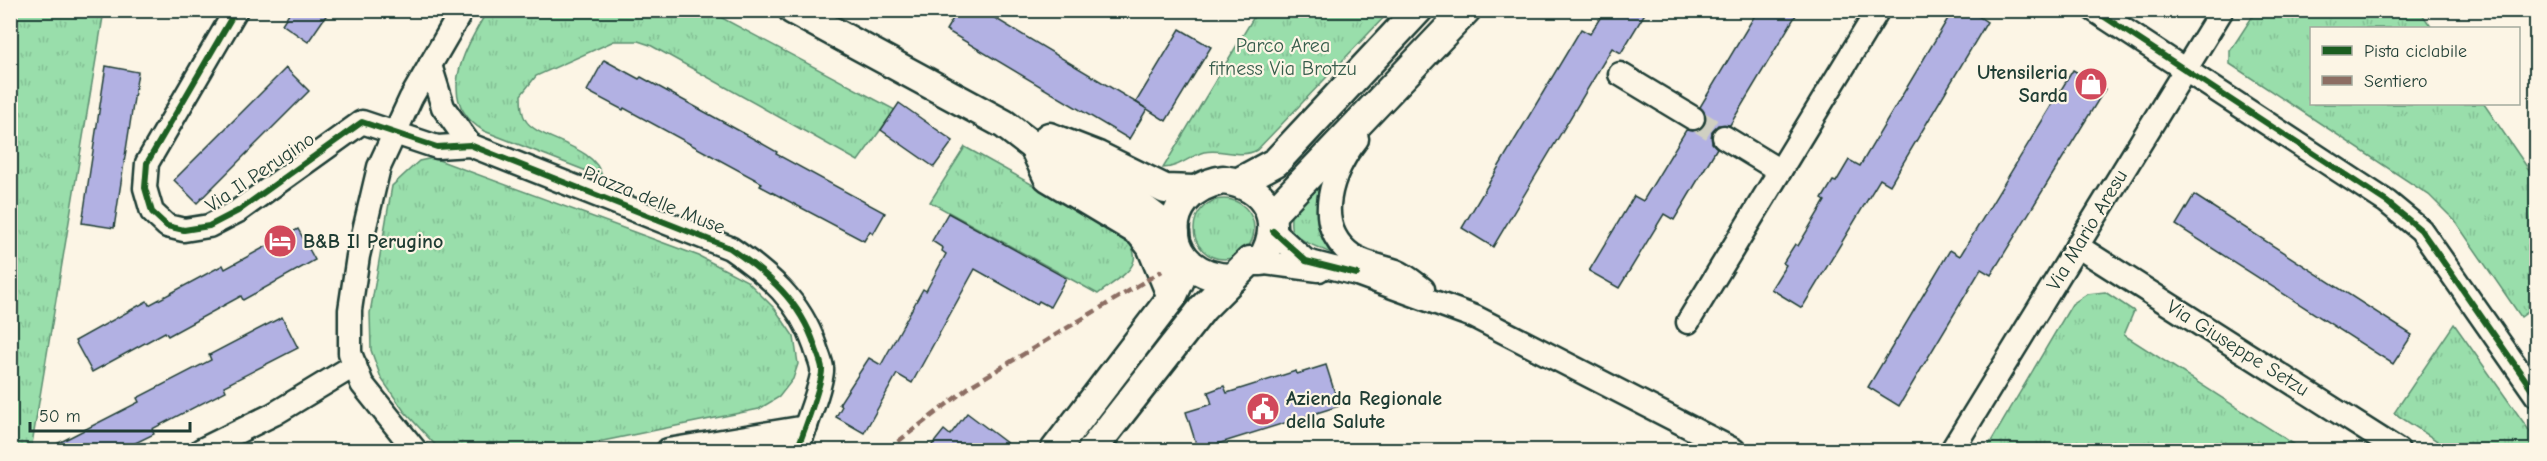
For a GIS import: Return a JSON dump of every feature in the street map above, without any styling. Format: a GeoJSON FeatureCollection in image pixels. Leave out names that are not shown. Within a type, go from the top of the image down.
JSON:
{"type":"FeatureCollection","features":[{"type":"Feature","properties":{"kind":"street","name":"Via Il Perugino"},"geometry":{"type":"LineString","coordinates":[[236,10],[147,163],[145,188],[152,212],[167,226],[184,230],[209,226],[238,211],[362,122],[394,132]]}},
{"type":"Feature","properties":{"kind":"street"},"geometry":{"type":"LineString","coordinates":[[416,450],[362,384],[350,353],[350,310],[358,256],[379,167],[394,132],[462,10]]}},
{"type":"Feature","properties":{"kind":"street"},"geometry":{"type":"LineString","coordinates":[[793,10],[1004,124],[1034,147],[1121,192],[1175,233]]}},
{"type":"Feature","properties":{"kind":"street"},"geometry":{"type":"LineString","coordinates":[[1239,182],[1276,162],[1418,10]]}},
{"type":"Feature","properties":{"kind":"street"},"geometry":{"type":"LineString","coordinates":[[1466,10],[1384,98],[1299,183],[1272,223],[1270,247],[1261,261],[1216,278],[1201,273],[1188,263],[1179,249],[1175,233],[1176,217],[1183,202],[1194,190],[1207,183],[1223,180],[1239,182],[1253,189],[1264,201],[1272,223],[1306,261],[1357,274],[1474,317]]}},
{"type":"Feature","properties":{"kind":"street"},"geometry":{"type":"LineString","coordinates":[[1688,322],[1878,10]]}},
{"type":"Feature","properties":{"kind":"street"},"geometry":{"type":"LineString","coordinates":[[2094,10],[2387,202],[2421,230],[2536,395]]}},
{"type":"Feature","properties":{"kind":"street","name":"Via Mario Aresu"},"geometry":{"type":"LineString","coordinates":[[1953,450],[2222,10]]}},
{"type":"Feature","properties":{"kind":"street"},"geometry":{"type":"LineString","coordinates":[[430,65],[443,107],[470,145]]}},
{"type":"Feature","properties":{"kind":"street"},"geometry":{"type":"LineString","coordinates":[[1620,74],[1693,118]]}},
{"type":"Feature","properties":{"kind":"street"},"geometry":{"type":"LineString","coordinates":[[1384,98],[1369,124],[1339,165],[1329,200],[1333,229],[1340,243],[1362,261],[1398,272],[1423,289],[1474,317],[1734,450]]}},
{"type":"Feature","properties":{"kind":"street"},"geometry":{"type":"LineString","coordinates":[[1004,124],[1058,140],[1165,189],[1194,190]]}},
{"type":"Feature","properties":{"kind":"street","name":"Piazza delle Muse"},"geometry":{"type":"LineString","coordinates":[[394,132],[437,147],[470,145],[730,248],[760,268],[788,295],[809,328],[823,369],[806,427],[796,450]]}},
{"type":"Feature","properties":{"kind":"street"},"geometry":{"type":"LineString","coordinates":[[1724,137],[1780,171]]}},
{"type":"Feature","properties":{"kind":"street"},"geometry":{"type":"LineString","coordinates":[[1034,147],[1048,177],[1140,232],[1151,246],[1173,297]]}},
{"type":"Feature","properties":{"kind":"street","name":"Via Giuseppe Setzu"},"geometry":{"type":"LineString","coordinates":[[2077,246],[2398,450]]}},
{"type":"Feature","properties":{"kind":"street"},"geometry":{"type":"LineString","coordinates":[[1055,450],[1173,297],[1188,263]]}},
{"type":"Feature","properties":{"kind":"street"},"geometry":{"type":"LineString","coordinates":[[1092,450],[1203,308],[1241,269],[1357,274]]}},
{"type":"Feature","properties":{"kind":"street"},"geometry":{"type":"LineString","coordinates":[[201,450],[273,414],[355,365]]}},
{"type":"Feature","properties":{"kind":"street"},"geometry":{"type":"LineString","coordinates":[[668,450],[806,427]]}},
{"type":"Feature","properties":{"kind":"green space","name":"Parco Area fitness Via Brotzu"},"geometry":{"type":"Polygon","coordinates":[[[1258,10],[1390,11],[1257,150],[1244,154],[1204,152],[1174,166],[1163,168],[1258,10]]]}},
{"type":"Feature","properties":{"kind":"green space"},"geometry":{"type":"Polygon","coordinates":[[[10,11],[104,11],[31,450],[10,450],[10,11]]]}},
{"type":"Feature","properties":{"kind":"green space"},"geometry":{"type":"Polygon","coordinates":[[[487,11],[709,11],[895,110],[858,161],[650,45],[638,41],[614,41],[536,76],[521,95],[523,113],[531,126],[589,157],[597,166],[602,177],[484,131],[469,118],[460,104],[457,89],[458,73],[470,41],[487,11]]]}},
{"type":"Feature","properties":{"kind":"green space"},"geometry":{"type":"Polygon","coordinates":[[[2256,11],[2420,11],[2431,27],[2310,27],[2310,105],[2485,105],[2536,180],[2536,306],[2521,317],[2455,221],[2429,195],[2230,64],[2230,51],[2256,11]]]}},
{"type":"Feature","properties":{"kind":"green space"},"geometry":{"type":"Polygon","coordinates":[[[965,147],[1121,234],[1134,253],[1134,261],[1130,268],[1098,294],[930,202],[965,147]]]}},
{"type":"Feature","properties":{"kind":"green space"},"geometry":{"type":"Polygon","coordinates":[[[433,158],[699,256],[747,281],[775,309],[794,337],[798,364],[793,379],[779,397],[759,409],[559,450],[440,450],[404,411],[381,378],[371,350],[370,313],[392,186],[419,161],[433,158]]]}},
{"type":"Feature","properties":{"kind":"green space"},"geometry":{"type":"Polygon","coordinates":[[[1326,177],[1338,256],[1299,238],[1291,227],[1291,216],[1326,177]]]}},
{"type":"Feature","properties":{"kind":"green space"},"geometry":{"type":"Polygon","coordinates":[[[1224,199],[1245,208],[1254,229],[1245,250],[1224,259],[1203,250],[1194,229],[1203,208],[1224,199]]]}},
{"type":"Feature","properties":{"kind":"green space"},"geometry":{"type":"Polygon","coordinates":[[[2105,292],[2134,311],[2124,335],[2303,450],[1986,450],[2072,304],[2087,294],[2105,292]]]}},
{"type":"Feature","properties":{"kind":"green space"},"geometry":{"type":"Polygon","coordinates":[[[2454,324],[2536,440],[2536,450],[2451,450],[2394,413],[2454,324]]]}},
{"type":"Feature","properties":{"kind":"building"},"geometry":{"type":"Polygon","coordinates":[[[291,10],[330,10],[308,42],[282,24],[291,10]]]}},
{"type":"Feature","properties":{"kind":"building"},"geometry":{"type":"Polygon","coordinates":[[[958,10],[997,10],[993,17],[1147,109],[1129,139],[946,30],[958,10]]]}},
{"type":"Feature","properties":{"kind":"building"},"geometry":{"type":"Polygon","coordinates":[[[1605,10],[1647,10],[1621,53],[1612,48],[1493,247],[1462,228],[1581,29],[1590,34],[1605,10]]]}},
{"type":"Feature","properties":{"kind":"building"},"geometry":{"type":"Polygon","coordinates":[[[1758,10],[1799,10],[1730,125],[1718,125],[1712,131],[1712,143],[1717,148],[1674,220],[1664,214],[1619,288],[1589,271],[1634,196],[1643,201],[1686,130],[1693,131],[1704,125],[1706,118],[1700,107],[1758,10]]]}},
{"type":"Feature","properties":{"kind":"building"},"geometry":{"type":"Polygon","coordinates":[[[1953,10],[1969,10],[1987,22],[1890,185],[1880,179],[1802,308],[1771,289],[1786,265],[1783,263],[1795,244],[1798,246],[1825,201],[1822,199],[1833,181],[1836,182],[1849,160],[1860,166],[1953,10]]]}},
{"type":"Feature","properties":{"kind":"building"},"geometry":{"type":"Polygon","coordinates":[[[1180,29],[1211,47],[1166,121],[1136,102],[1180,29]]]}},
{"type":"Feature","properties":{"kind":"building"},"geometry":{"type":"Polygon","coordinates":[[[604,60],[639,79],[641,77],[885,213],[873,234],[870,231],[864,241],[760,186],[762,183],[624,108],[623,110],[587,91],[604,60]]]}},
{"type":"Feature","properties":{"kind":"building"},"geometry":{"type":"Polygon","coordinates":[[[106,66],[138,72],[114,228],[82,223],[106,66]]]}},
{"type":"Feature","properties":{"kind":"building"},"geometry":{"type":"Polygon","coordinates":[[[286,68],[309,91],[197,203],[174,180],[286,68]]]}},
{"type":"Feature","properties":{"kind":"building"},"geometry":{"type":"Polygon","coordinates":[[[2073,70],[2105,89],[1991,275],[1981,269],[1899,406],[1868,387],[1950,250],[1960,256],[2073,70]]]}},
{"type":"Feature","properties":{"kind":"building"},"geometry":{"type":"Polygon","coordinates":[[[899,103],[953,141],[934,167],[881,130],[899,103]]]}},
{"type":"Feature","properties":{"kind":"building"},"geometry":{"type":"Polygon","coordinates":[[[2194,195],[2412,335],[2393,364],[2176,225],[2194,195]]]}},
{"type":"Feature","properties":{"kind":"building"},"geometry":{"type":"Polygon","coordinates":[[[948,213],[1066,278],[1050,307],[1039,301],[1037,304],[975,269],[912,383],[897,374],[864,433],[836,417],[842,406],[839,404],[869,358],[881,365],[923,289],[926,291],[946,254],[942,251],[943,248],[932,241],[948,213]]]}},
{"type":"Feature","properties":{"kind":"building"},"geometry":{"type":"Polygon","coordinates":[[[298,229],[315,260],[243,300],[241,296],[168,336],[165,332],[92,372],[75,341],[147,301],[149,305],[223,265],[225,269],[298,229]]]}},
{"type":"Feature","properties":{"kind":"building"},"geometry":{"type":"Polygon","coordinates":[[[282,317],[298,348],[224,386],[226,391],[152,429],[154,434],[121,450],[45,450],[139,402],[137,398],[211,360],[209,355],[282,317]]]}},
{"type":"Feature","properties":{"kind":"building","name":"Azienda Regionale della Salute"},"geometry":{"type":"Polygon","coordinates":[[[1326,365],[1339,406],[1198,450],[1186,412],[1212,404],[1208,392],[1224,386],[1227,393],[1296,371],[1297,374],[1326,365]]]}},
{"type":"Feature","properties":{"kind":"building"},"geometry":{"type":"Polygon","coordinates":[[[967,413],[1016,450],[928,450],[944,430],[950,435],[967,413]]]}},
{"type":"Feature","properties":{"kind":"tunnel"},"geometry":{"type":"LineString","coordinates":[[1693,118],[1724,137]]}},
{"type":"Feature","properties":{"kind":"marked path"},"geometry":{"type":"LineString","coordinates":[[887,450],[972,385],[1162,271]]}},
{"type":"Feature","properties":{"kind":"cycle path"},"geometry":{"type":"LineString","coordinates":[[236,10],[147,163],[145,188],[152,212],[167,226],[184,230],[209,226],[238,211],[362,122],[437,147],[470,145],[730,248],[770,279],[801,315],[809,330],[822,368],[816,396],[797,450]]}},
{"type":"Feature","properties":{"kind":"cycle path"},"geometry":{"type":"LineString","coordinates":[[2094,10],[2387,202],[2421,230],[2536,395]]}},
{"type":"Feature","properties":{"kind":"cycle path"},"geometry":{"type":"LineString","coordinates":[[1273,231],[1306,261],[1357,274]]}},
{"type":"Feature","properties":{"kind":"place","name":"Utensileria Sarda"},"geometry":{"type":"Point","coordinates":[2091,84]}},
{"type":"Feature","properties":{"kind":"place","name":"B&B Il Perugino"},"geometry":{"type":"Point","coordinates":[280,241]}},
{"type":"Feature","properties":{"kind":"place","name":"Azienda Regionale della Salute"},"geometry":{"type":"Point","coordinates":[1263,409]}}]}
